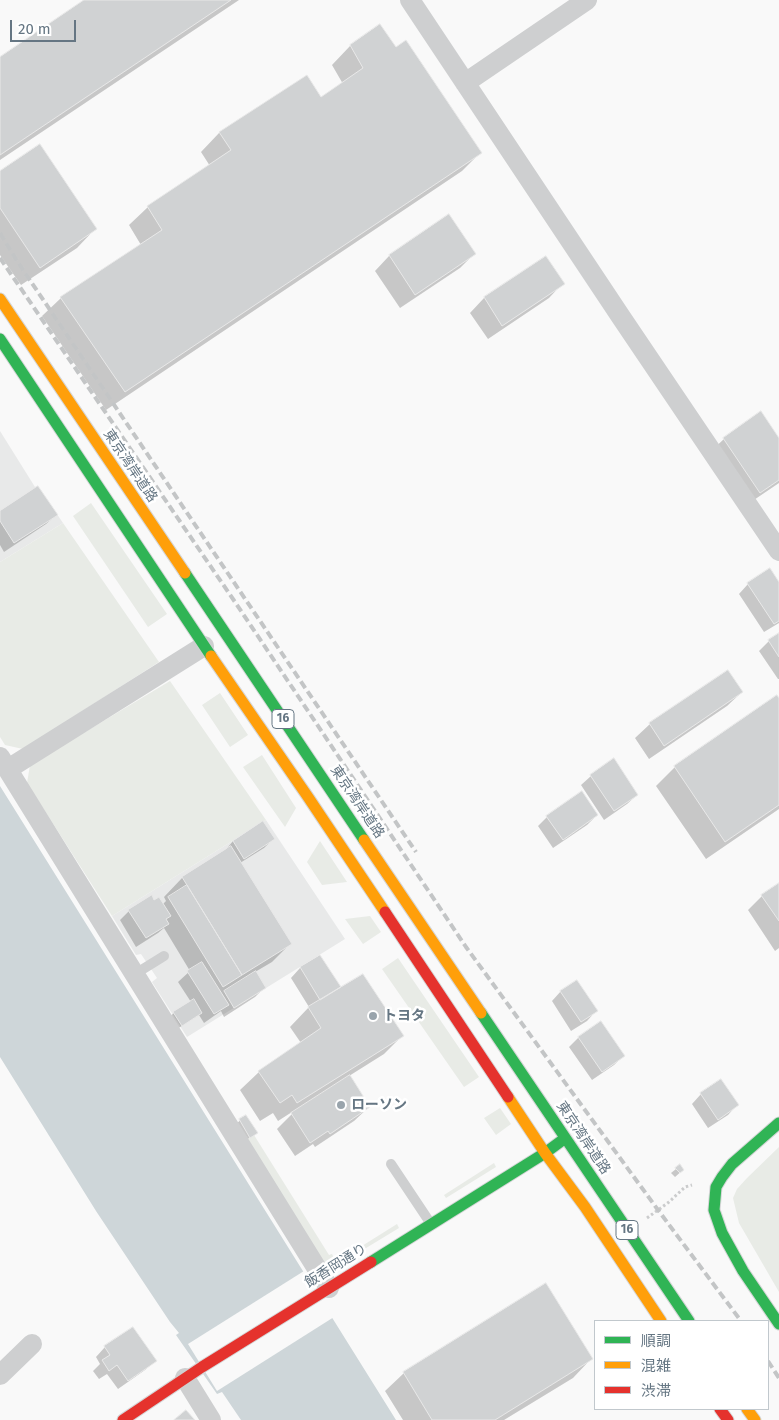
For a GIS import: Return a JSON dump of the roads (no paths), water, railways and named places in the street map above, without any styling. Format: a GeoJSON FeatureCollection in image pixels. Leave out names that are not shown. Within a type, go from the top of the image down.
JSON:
{"type":"FeatureCollection","features":[{"type":"Feature","properties":{"kind":"main road","name":"東京湾岸道路"},"geometry":{"type":"LineString","coordinates":[[0,299],[688,1320]]}},
{"type":"Feature","properties":{"kind":"main road","name":"16"},"geometry":{"type":"LineString","coordinates":[[0,339],[545,1153],[585,1207],[660,1320]]}},
{"type":"Feature","properties":{"kind":"main road"},"geometry":{"type":"LineString","coordinates":[[779,1123],[732,1164],[716,1188],[714,1199],[714,1210],[720,1227],[743,1270],[779,1324]]}},
{"type":"Feature","properties":{"kind":"main road","name":"飯香岡通り"},"geometry":{"type":"LineString","coordinates":[[123,1420],[202,1367],[545,1153],[565,1138]]}},
{"type":"Feature","properties":{"kind":"street"},"geometry":{"type":"LineString","coordinates":[[410,0],[779,551]]}},
{"type":"Feature","properties":{"kind":"street"},"geometry":{"type":"LineString","coordinates":[[465,83],[586,0]]}},
{"type":"Feature","properties":{"kind":"street"},"geometry":{"type":"LineString","coordinates":[[204,646],[4,763],[135,974],[324,1291]]}},
{"type":"Feature","properties":{"kind":"street"},"geometry":{"type":"LineString","coordinates":[[0,1375],[32,1344]]}},
{"type":"Feature","properties":{"kind":"street"},"geometry":{"type":"LineString","coordinates":[[185,1378],[211,1420]]}},
{"type":"Feature","properties":{"kind":"lane"},"geometry":{"type":"LineString","coordinates":[[135,974],[164,956]]}},
{"type":"Feature","properties":{"kind":"lane"},"geometry":{"type":"LineString","coordinates":[[391,1164],[431,1224]]}},
{"type":"Feature","properties":{"kind":"railway"},"geometry":{"type":"LineString","coordinates":[[0,233],[17,261],[416,852]]}},
{"type":"Feature","properties":{"kind":"railway"},"geometry":{"type":"LineString","coordinates":[[0,258],[235,602],[466,947],[740,1320]]}},
{"type":"Feature","properties":{"kind":"railway"},"geometry":{"type":"LineString","coordinates":[[769,1363],[779,1378]]}},
{"type":"Feature","properties":{"kind":"place","name":"トヨタ"},"geometry":{"type":"Point","coordinates":[373,1016]}},
{"type":"Feature","properties":{"kind":"place","name":"ローソン"},"geometry":{"type":"Point","coordinates":[341,1105]}}]}
